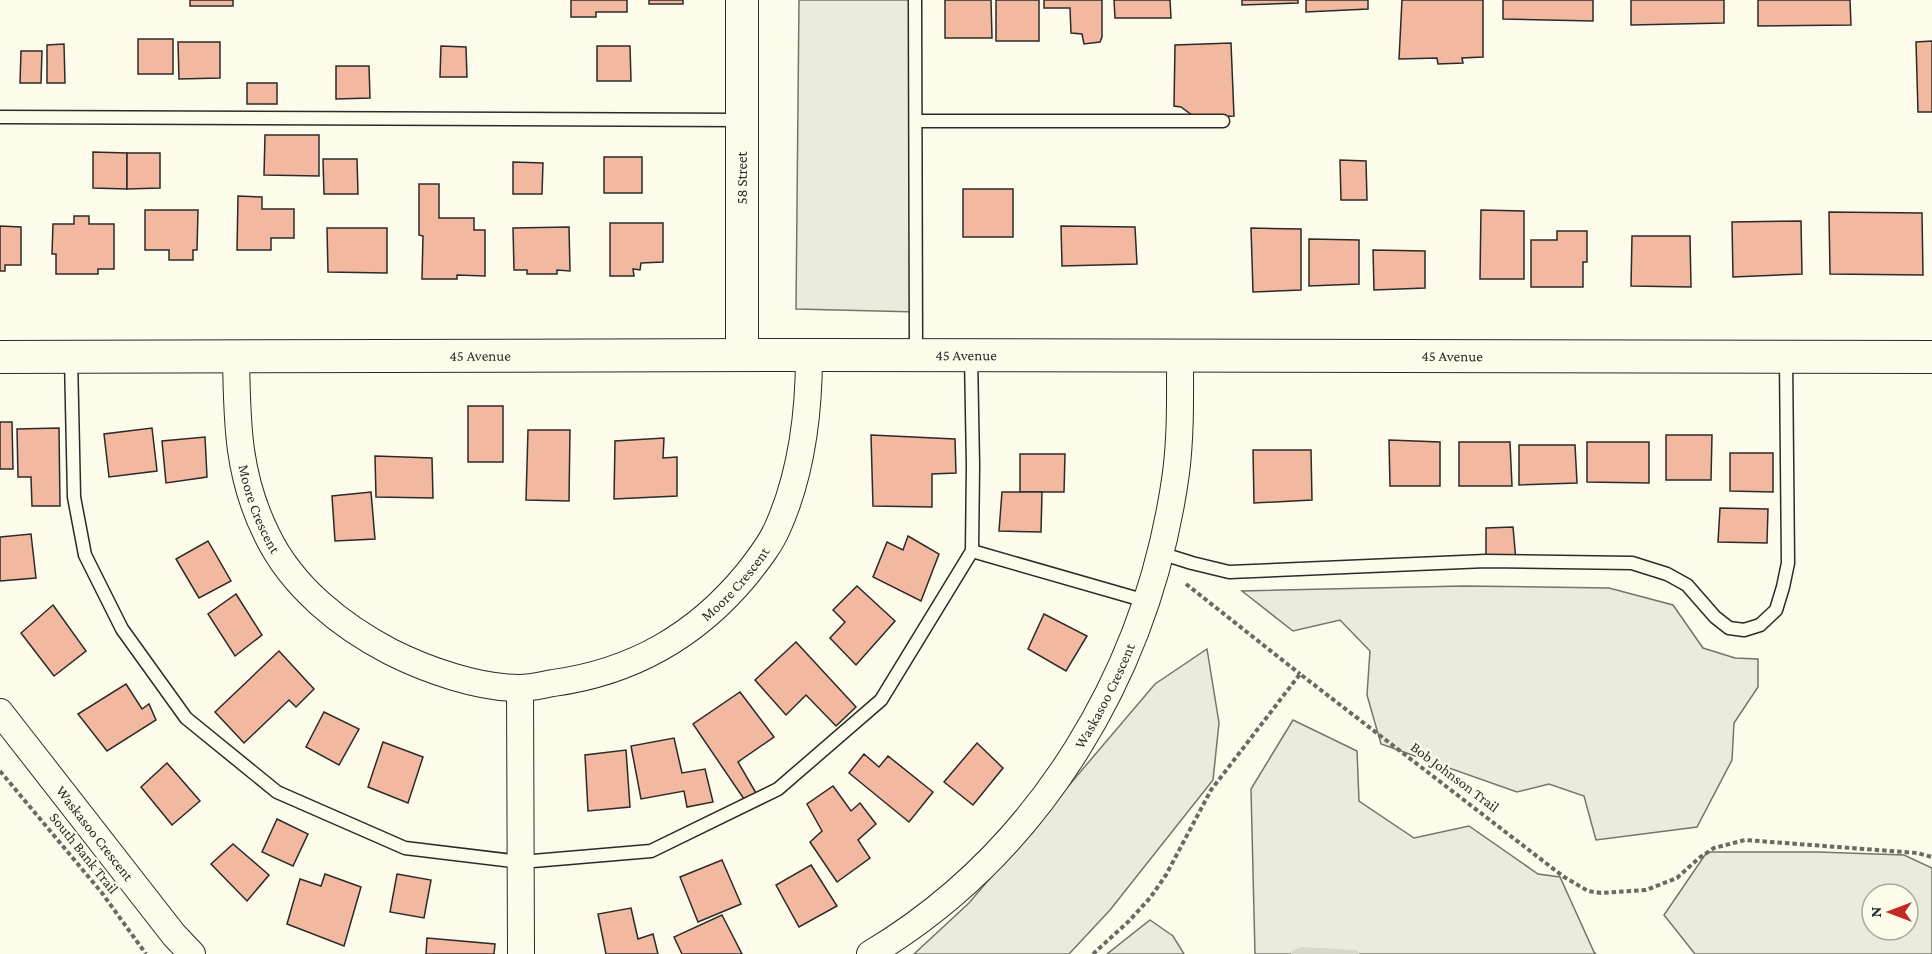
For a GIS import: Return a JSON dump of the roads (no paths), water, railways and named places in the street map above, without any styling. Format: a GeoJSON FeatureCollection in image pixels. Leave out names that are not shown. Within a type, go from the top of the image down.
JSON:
{"type":"FeatureCollection","features":[{"type":"Feature","properties":{"kind":"street","name":"58 Street"},"geometry":{"type":"LineString","coordinates":[[742,0],[742,355]]}},
{"type":"Feature","properties":{"kind":"street","name":"45 Avenue"},"geometry":{"type":"LineString","coordinates":[[0,357],[809,354],[1932,357]]}},
{"type":"Feature","properties":{"kind":"street","name":"Moore Crescent"},"geometry":{"type":"LineString","coordinates":[[236,356],[238,434],[250,495],[279,558],[297,581],[361,636],[402,657],[440,673],[487,684],[519,688],[576,680],[622,667],[666,647],[699,622],[731,593],[756,562],[777,529],[792,487],[803,450],[809,388],[809,354]]}},
{"type":"Feature","properties":{"kind":"street","name":"Waskasoo Crescent"},"geometry":{"type":"LineString","coordinates":[[870,954],[913,925],[969,882],[1020,827],[1056,782],[1096,719],[1130,649],[1159,558],[1176,471],[1180,410],[1180,355]]}},
{"type":"Feature","properties":{"kind":"street"},"geometry":{"type":"LineString","coordinates":[[519,688],[521,954]]}},
{"type":"Feature","properties":{"kind":"street","name":"Waskasoo Crescent"},"geometry":{"type":"LineString","coordinates":[[0,712],[174,935],[192,954]]}},
{"type":"Feature","properties":{"kind":"lane"},"geometry":{"type":"LineString","coordinates":[[915,0],[916,355]]}},
{"type":"Feature","properties":{"kind":"lane"},"geometry":{"type":"LineString","coordinates":[[0,117],[742,120]]}},
{"type":"Feature","properties":{"kind":"lane"},"geometry":{"type":"LineString","coordinates":[[916,121],[1223,121]]}},
{"type":"Feature","properties":{"kind":"lane"},"geometry":{"type":"LineString","coordinates":[[71,356],[74,497],[85,555],[122,629],[186,718],[277,792],[405,848],[521,862],[651,851],[778,789],[881,700],[972,551],[971,355]]}},
{"type":"Feature","properties":{"kind":"lane"},"geometry":{"type":"LineString","coordinates":[[1159,558],[1229,572],[1486,561],[1632,563],[1667,574],[1687,585],[1715,617],[1729,628],[1744,630],[1760,625],[1776,610],[1788,563],[1786,357]]}},
{"type":"Feature","properties":{"kind":"lane"},"geometry":{"type":"LineString","coordinates":[[972,551],[1146,601]]}},
{"type":"Feature","properties":{"kind":"waterway"},"geometry":{"type":"LineString","coordinates":[[1295,954],[1302,951],[1355,954]]}}]}
